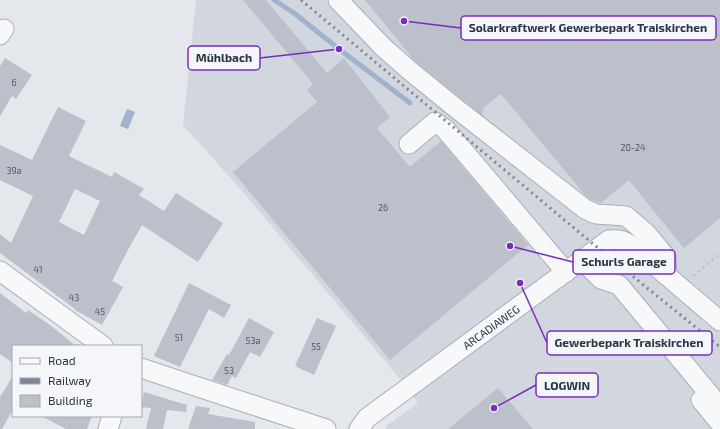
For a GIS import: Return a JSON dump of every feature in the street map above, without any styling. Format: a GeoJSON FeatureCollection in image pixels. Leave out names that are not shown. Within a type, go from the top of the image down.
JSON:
{"type":"FeatureCollection","features":[{"type":"Feature","properties":{"kind":"street"},"geometry":{"type":"LineString","coordinates":[[338,0],[383,47],[409,70],[585,208],[596,214],[626,216],[647,234],[666,257],[673,282]]}},
{"type":"Feature","properties":{"kind":"street"},"geometry":{"type":"LineString","coordinates":[[409,144],[435,122],[445,129],[566,272]]}},
{"type":"Feature","properties":{"kind":"street","name":"ARCADIAWEG"},"geometry":{"type":"LineString","coordinates":[[359,429],[367,418],[609,240],[616,239],[631,245],[720,321]]}},
{"type":"Feature","properties":{"kind":"street"},"geometry":{"type":"LineString","coordinates":[[582,260],[601,279],[720,423]]}},
{"type":"Feature","properties":{"kind":"street"},"geometry":{"type":"LineString","coordinates":[[0,271],[103,345]]}},
{"type":"Feature","properties":{"kind":"street"},"geometry":{"type":"LineString","coordinates":[[601,279],[619,285],[720,406]]}},
{"type":"Feature","properties":{"kind":"street"},"geometry":{"type":"LineString","coordinates":[[142,368],[326,429]]}},
{"type":"Feature","properties":{"kind":"street"},"geometry":{"type":"LineString","coordinates":[[108,429],[112,417]]}},
{"type":"Feature","properties":{"kind":"path"},"geometry":{"type":"LineString","coordinates":[[673,282],[720,254]]}},
{"type":"Feature","properties":{"kind":"shaded area"},"geometry":{"type":"Polygon","coordinates":[[[196,0],[720,0],[720,429],[386,429],[386,426],[418,403],[396,374],[243,192],[183,125],[196,0]]]}},
{"type":"Feature","properties":{"kind":"water"},"geometry":{"type":"Polygon","coordinates":[[[127,109],[135,112],[128,129],[120,126],[127,109]]]}},
{"type":"Feature","properties":{"kind":"building"},"geometry":{"type":"Polygon","coordinates":[[[243,0],[266,0],[327,73],[344,58],[390,117],[377,128],[410,167],[441,141],[528,245],[390,360],[233,172],[317,102],[307,90],[313,84],[243,0]]]}},
{"type":"Feature","properties":{"kind":"building"},"geometry":{"type":"Polygon","coordinates":[[[365,0],[720,0],[720,218],[684,248],[629,180],[601,203],[591,200],[585,195],[501,94],[484,107],[482,115],[414,60],[365,0]]]}},
{"type":"Feature","properties":{"kind":"building"},"geometry":{"type":"Polygon","coordinates":[[[5,58],[32,75],[16,99],[12,96],[0,116],[0,66],[5,58]]]}},
{"type":"Feature","properties":{"kind":"building"},"geometry":{"type":"Polygon","coordinates":[[[58,107],[86,121],[69,156],[112,177],[114,172],[144,189],[139,195],[164,211],[176,193],[223,223],[198,262],[142,225],[112,281],[123,287],[102,325],[75,310],[0,253],[0,234],[11,243],[33,196],[0,180],[0,145],[32,160],[58,107]],[[75,189],[59,222],[84,235],[100,201],[75,189]]]}},
{"type":"Feature","properties":{"kind":"building"},"geometry":{"type":"Polygon","coordinates":[[[189,283],[231,305],[224,318],[209,309],[180,367],[154,356],[189,283]]]}},
{"type":"Feature","properties":{"kind":"building"},"geometry":{"type":"Polygon","coordinates":[[[0,293],[26,313],[28,310],[50,325],[75,345],[12,345],[12,362],[0,354],[0,293]]]}},
{"type":"Feature","properties":{"kind":"building"},"geometry":{"type":"Polygon","coordinates":[[[249,318],[274,332],[260,357],[250,352],[236,378],[232,376],[227,385],[212,380],[227,354],[229,355],[249,318]]]}},
{"type":"Feature","properties":{"kind":"building"},"geometry":{"type":"Polygon","coordinates":[[[317,318],[336,326],[314,375],[295,366],[317,318]]]}},
{"type":"Feature","properties":{"kind":"building"},"geometry":{"type":"Polygon","coordinates":[[[12,378],[12,411],[2,429],[0,429],[0,397],[12,378]]]}},
{"type":"Feature","properties":{"kind":"building"},"geometry":{"type":"Polygon","coordinates":[[[498,388],[533,429],[448,429],[498,388]]]}},
{"type":"Feature","properties":{"kind":"building"},"geometry":{"type":"Polygon","coordinates":[[[144,392],[187,405],[186,412],[167,410],[163,429],[146,429],[151,408],[142,407],[144,392]]]}},
{"type":"Feature","properties":{"kind":"building"},"geometry":{"type":"Polygon","coordinates":[[[196,406],[210,408],[208,414],[255,422],[255,429],[188,429],[196,406]]]}},
{"type":"Feature","properties":{"kind":"building"},"geometry":{"type":"Polygon","coordinates":[[[43,417],[92,417],[87,429],[66,429],[43,417]]]}},
{"type":"Feature","properties":{"kind":"waterway"},"geometry":{"type":"LineString","coordinates":[[274,0],[294,13],[410,103]]}},
{"type":"Feature","properties":{"kind":"railway"},"geometry":{"type":"LineString","coordinates":[[301,0],[598,248],[720,347]]}},
{"type":"Feature","properties":{"kind":"place","name":"Solarkraftwerk Gewerbepark Traiskirchen"},"geometry":{"type":"Point","coordinates":[404,21]}},
{"type":"Feature","properties":{"kind":"place","name":"Mühlbach"},"geometry":{"type":"Point","coordinates":[339,49]}},
{"type":"Feature","properties":{"kind":"place","name":"Schurls Garage"},"geometry":{"type":"Point","coordinates":[510,246]}},
{"type":"Feature","properties":{"kind":"place","name":"Gewerbepark Traiskirchen"},"geometry":{"type":"Point","coordinates":[520,283]}},
{"type":"Feature","properties":{"kind":"place","name":"LOGWIN"},"geometry":{"type":"Point","coordinates":[494,408]}}]}
